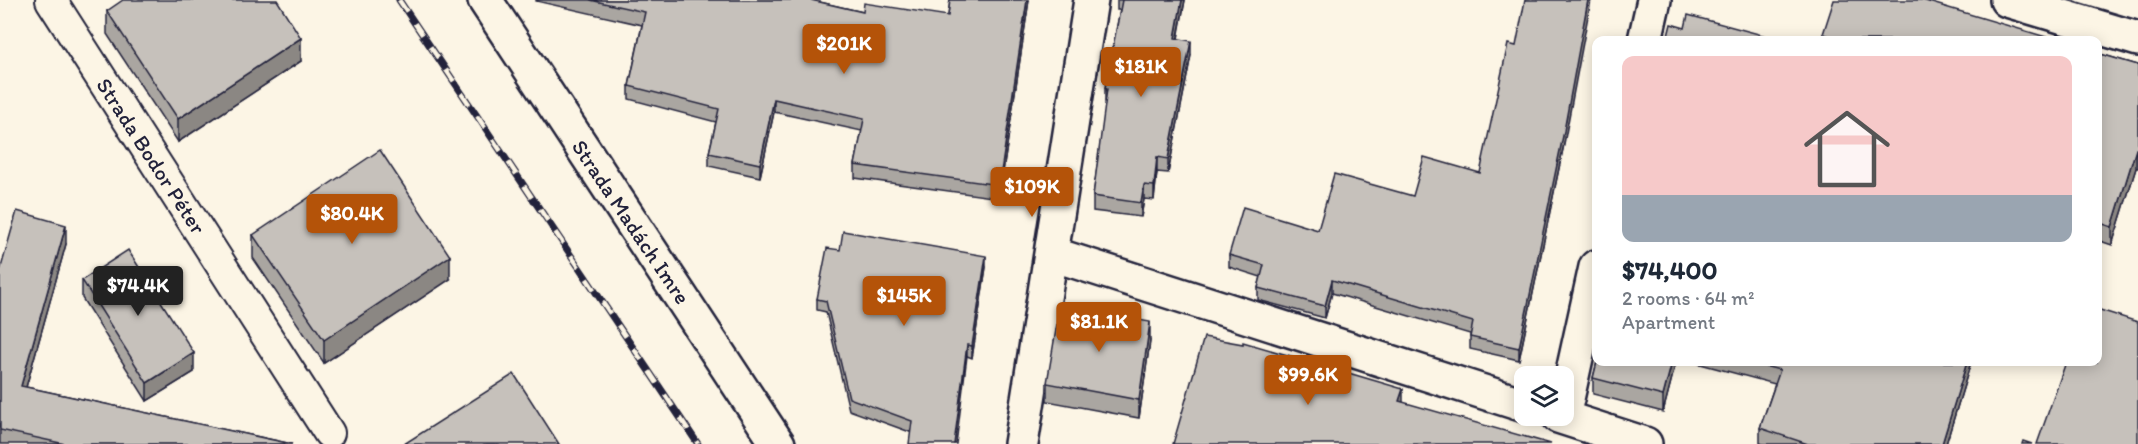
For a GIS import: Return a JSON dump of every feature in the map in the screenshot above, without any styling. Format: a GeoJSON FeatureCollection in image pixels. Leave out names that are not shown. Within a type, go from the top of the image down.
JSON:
{"type":"FeatureCollection","features":[{"type":"Feature","properties":{"kind":"street","name":"Strada Madách Imre"},"geometry":{"type":"LineString","coordinates":[[484,0],[778,444]]}},
{"type":"Feature","properties":{"kind":"street"},"geometry":{"type":"LineString","coordinates":[[1021,444],[1091,0]]}},
{"type":"Feature","properties":{"kind":"street"},"geometry":{"type":"LineString","coordinates":[[1646,36],[1654,0]]}},
{"type":"Feature","properties":{"kind":"street"},"geometry":{"type":"LineString","coordinates":[[2007,0],[2138,39]]}},
{"type":"Feature","properties":{"kind":"street"},"geometry":{"type":"LineString","coordinates":[[1052,254],[1514,402]]}},
{"type":"Feature","properties":{"kind":"street"},"geometry":{"type":"LineString","coordinates":[[1572,366],[1592,284]]}},
{"type":"Feature","properties":{"kind":"street"},"geometry":{"type":"LineString","coordinates":[[1574,421],[1645,444]]}},
{"type":"Feature","properties":{"kind":"lane","name":"Strada Bodor Péter"},"geometry":{"type":"LineString","coordinates":[[51,0],[329,434]]}},
{"type":"Feature","properties":{"kind":"building"},"geometry":{"type":"Polygon","coordinates":[[[123,0],[277,0],[301,38],[178,119],[107,11],[123,0]]]}},
{"type":"Feature","properties":{"kind":"building"},"geometry":{"type":"Polygon","coordinates":[[[590,0],[811,0],[863,12],[864,3],[948,16],[950,0],[1027,0],[999,185],[855,165],[864,119],[774,99],[760,164],[709,153],[719,109],[629,86],[645,12],[590,0]]]}},
{"type":"Feature","properties":{"kind":"building"},"geometry":{"type":"Polygon","coordinates":[[[1122,0],[1182,0],[1175,38],[1191,41],[1168,159],[1157,157],[1154,186],[1144,185],[1141,203],[1093,196],[1107,89],[1105,88],[1122,0]]]}},
{"type":"Feature","properties":{"kind":"building"},"geometry":{"type":"Polygon","coordinates":[[[1525,0],[1588,0],[1564,131],[1519,348],[1470,337],[1473,322],[1332,280],[1325,306],[1258,288],[1264,265],[1229,255],[1243,207],[1318,230],[1334,174],[1413,196],[1424,157],[1480,173],[1508,44],[1516,46],[1525,0]]]}},
{"type":"Feature","properties":{"kind":"building"},"geometry":{"type":"Polygon","coordinates":[[[1834,0],[1922,0],[2043,36],[1830,36],[1823,34],[1834,0]]]}},
{"type":"Feature","properties":{"kind":"building"},"geometry":{"type":"Polygon","coordinates":[[[1688,15],[1766,36],[1668,36],[1671,24],[1685,28],[1688,15]]]}},
{"type":"Feature","properties":{"kind":"building"},"geometry":{"type":"Polygon","coordinates":[[[2102,54],[2138,65],[2138,150],[2136,149],[2112,227],[2102,224],[2102,54]]]}},
{"type":"Feature","properties":{"kind":"building"},"geometry":{"type":"Polygon","coordinates":[[[380,150],[450,256],[324,340],[253,235],[380,150]]]}},
{"type":"Feature","properties":{"kind":"building"},"geometry":{"type":"Polygon","coordinates":[[[17,211],[66,225],[21,386],[292,444],[65,444],[0,430],[0,271],[17,211]]]}},
{"type":"Feature","properties":{"kind":"building"},"geometry":{"type":"Polygon","coordinates":[[[843,231],[986,256],[972,346],[967,345],[954,444],[909,444],[912,421],[849,398],[826,301],[817,299],[827,248],[840,250],[843,231]]]}},
{"type":"Feature","properties":{"kind":"building"},"geometry":{"type":"Polygon","coordinates":[[[128,250],[194,353],[147,383],[82,280],[128,250]]]}},
{"type":"Feature","properties":{"kind":"building"},"geometry":{"type":"Polygon","coordinates":[[[1060,306],[1150,322],[1139,400],[1047,383],[1060,306]]]}},
{"type":"Feature","properties":{"kind":"building"},"geometry":{"type":"Polygon","coordinates":[[[2102,311],[2138,322],[2138,444],[2037,444],[2065,366],[2102,366],[2102,311]]]}},
{"type":"Feature","properties":{"kind":"building"},"geometry":{"type":"Polygon","coordinates":[[[1204,337],[1243,344],[1243,342],[1403,389],[1399,401],[1551,444],[1173,444],[1204,337]]]}},
{"type":"Feature","properties":{"kind":"building"},"geometry":{"type":"Polygon","coordinates":[[[1596,366],[1671,366],[1663,396],[1593,378],[1596,366]]]}},
{"type":"Feature","properties":{"kind":"building"},"geometry":{"type":"Polygon","coordinates":[[[1764,366],[1966,366],[1942,444],[1808,444],[1760,428],[1780,370],[1764,366]]]}},
{"type":"Feature","properties":{"kind":"building"},"geometry":{"type":"Polygon","coordinates":[[[514,374],[559,444],[404,444],[514,374]]]}},
{"type":"Feature","properties":{"kind":"railway"},"geometry":{"type":"LineString","coordinates":[[399,0],[698,444]]}}]}
